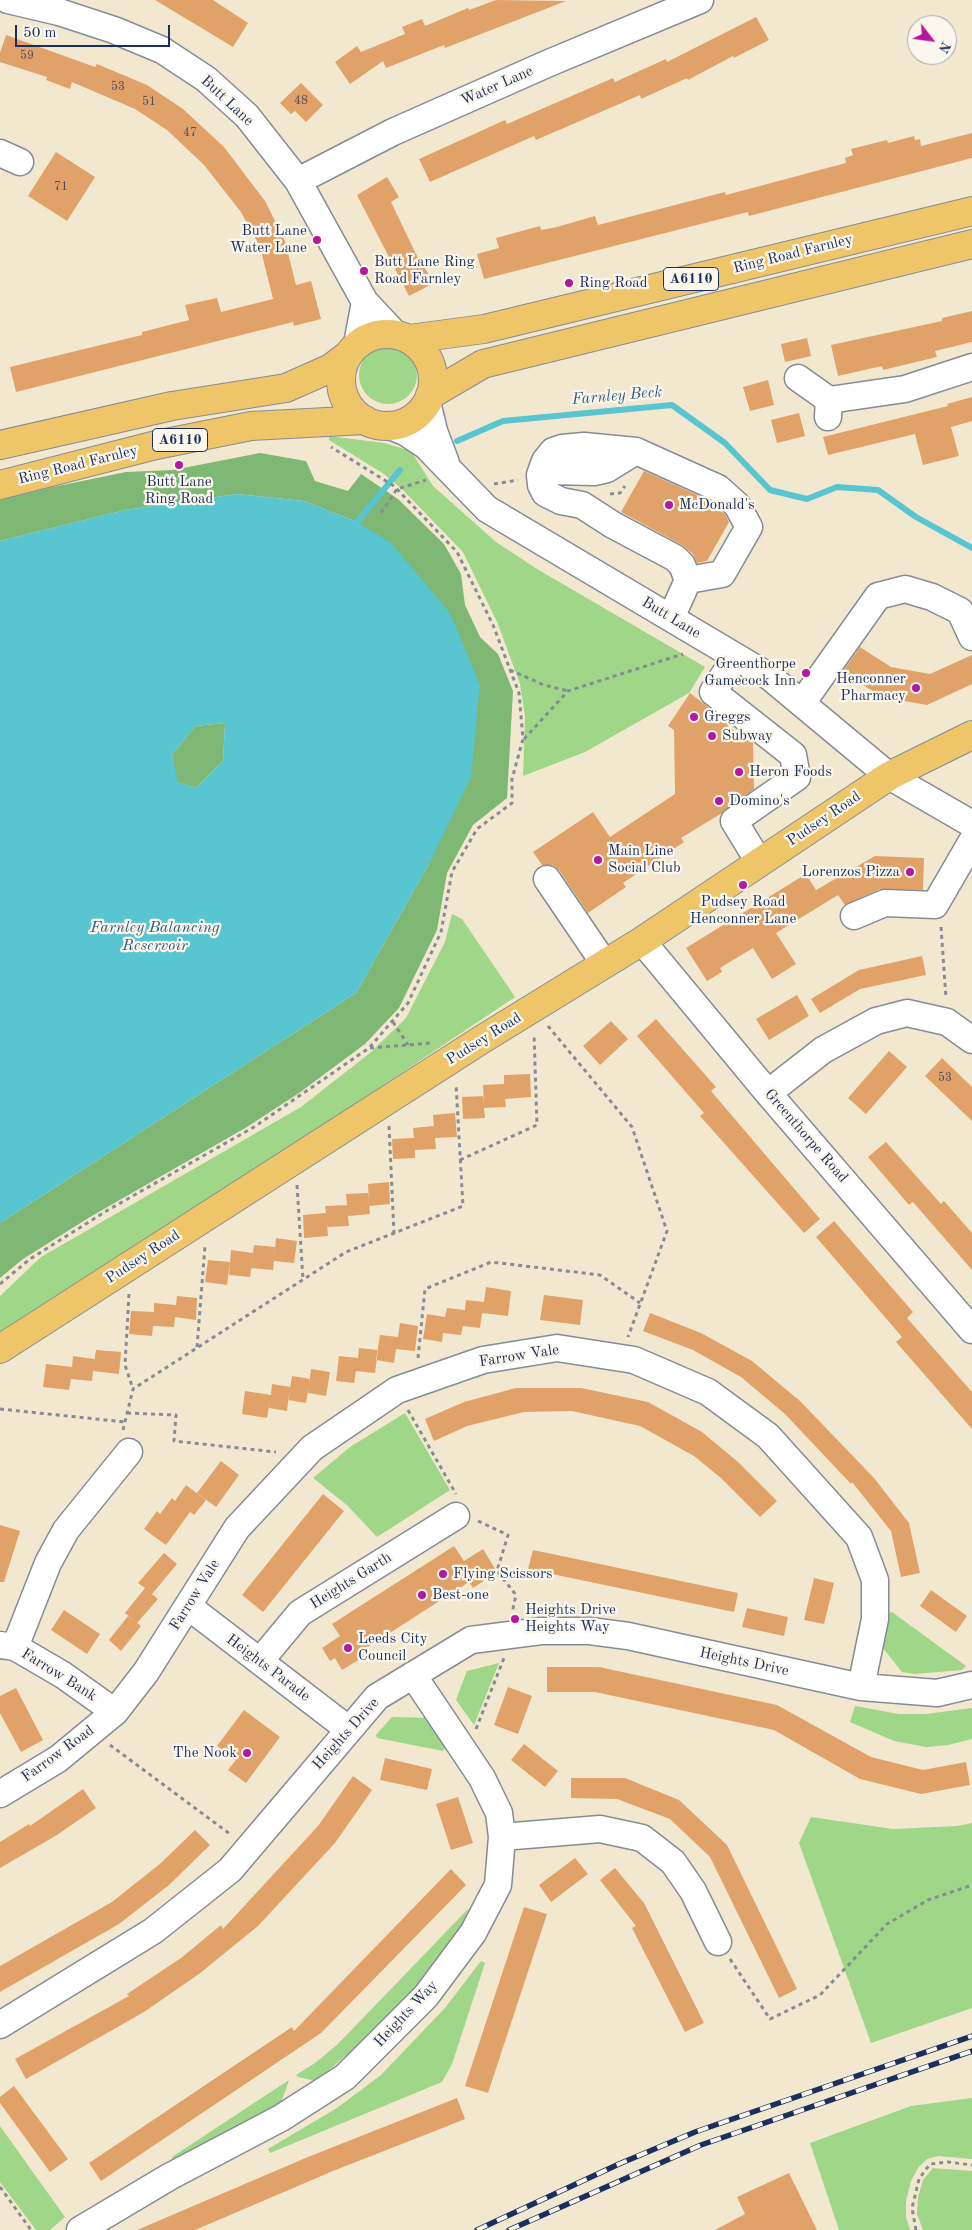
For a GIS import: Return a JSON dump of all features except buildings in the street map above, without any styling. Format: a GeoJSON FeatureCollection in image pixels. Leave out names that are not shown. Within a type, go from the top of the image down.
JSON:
{"type":"FeatureCollection","features":[{"type":"Feature","properties":{"kind":"main road","name":"Ring Road Farnley"},"geometry":{"type":"LineString","coordinates":[[402,337],[484,329],[972,211]]}},
{"type":"Feature","properties":{"kind":"main road","name":"A6110"},"geometry":{"type":"LineString","coordinates":[[429,399],[483,364],[972,244]]}},
{"type":"Feature","properties":{"kind":"main road"},"geometry":{"type":"LineString","coordinates":[[370,336],[402,337],[418,346],[427,358],[432,373],[429,399],[418,414],[400,424],[377,423],[352,410],[341,388],[342,368],[353,350],[370,336]]}},
{"type":"Feature","properties":{"kind":"main road","name":"A6110"},"geometry":{"type":"LineString","coordinates":[[0,445],[172,406],[286,388],[331,368],[353,350]]}},
{"type":"Feature","properties":{"kind":"main road","name":"Ring Road Farnley"},"geometry":{"type":"LineString","coordinates":[[0,485],[156,445],[251,426],[377,423]]}},
{"type":"Feature","properties":{"kind":"main road","name":"Pudsey Road"},"geometry":{"type":"LineString","coordinates":[[0,1349],[387,1101],[445,1050],[534,1008],[642,941],[889,776],[972,735]]}},
{"type":"Feature","properties":{"kind":"street","name":"Butt Lane"},"geometry":{"type":"LineString","coordinates":[[8,0],[59,12],[114,30],[162,50],[206,79],[247,116],[298,181],[365,302],[402,337]]}},
{"type":"Feature","properties":{"kind":"street","name":"Water Lane"},"geometry":{"type":"LineString","coordinates":[[298,181],[393,132],[549,63],[700,0]]}},
{"type":"Feature","properties":{"kind":"street"},"geometry":{"type":"LineString","coordinates":[[353,350],[365,302]]}},
{"type":"Feature","properties":{"kind":"street"},"geometry":{"type":"LineString","coordinates":[[798,378],[829,409],[904,389],[972,367]]}},
{"type":"Feature","properties":{"kind":"street","name":"Butt Lane"},"geometry":{"type":"LineString","coordinates":[[429,399],[434,431],[448,469]]}},
{"type":"Feature","properties":{"kind":"street","name":"Butt Lane"},"geometry":{"type":"LineString","coordinates":[[377,423],[405,432],[426,446],[487,508],[770,677],[889,776],[972,824]]}},
{"type":"Feature","properties":{"kind":"street"},"geometry":{"type":"LineString","coordinates":[[671,618],[697,579],[722,574],[749,528],[737,505],[718,488],[636,451],[584,446],[562,448],[553,451],[545,461],[540,475],[541,485],[545,493],[552,499],[582,505],[613,526],[675,558],[697,579]]}},
{"type":"Feature","properties":{"kind":"street"},"geometry":{"type":"LineString","coordinates":[[802,703],[878,596],[905,589],[932,597],[960,611],[972,637]]}},
{"type":"Feature","properties":{"kind":"street"},"geometry":{"type":"LineString","coordinates":[[736,657],[713,692],[793,756],[797,778],[734,822],[759,862]]}},
{"type":"Feature","properties":{"kind":"street"},"geometry":{"type":"LineString","coordinates":[[854,916],[885,903],[935,905],[972,841]]}},
{"type":"Feature","properties":{"kind":"street"},"geometry":{"type":"LineString","coordinates":[[547,879],[604,963]]}},
{"type":"Feature","properties":{"kind":"street","name":"Greenthorpe Road"},"geometry":{"type":"LineString","coordinates":[[642,941],[768,1093],[972,1330]]}},
{"type":"Feature","properties":{"kind":"street"},"geometry":{"type":"LineString","coordinates":[[768,1093],[823,1050],[876,1021],[907,1013],[947,1022],[972,1040]]}},
{"type":"Feature","properties":{"kind":"street","name":"Farrow Vale"},"geometry":{"type":"LineString","coordinates":[[115,1712],[146,1672],[237,1528],[312,1448],[406,1387],[483,1360],[558,1348],[634,1360],[708,1392],[768,1436],[860,1537],[875,1580],[875,1619],[861,1687]]}},
{"type":"Feature","properties":{"kind":"street"},"geometry":{"type":"LineString","coordinates":[[8,1646],[66,1530],[129,1452]]}},
{"type":"Feature","properties":{"kind":"street","name":"Heights Garth"},"geometry":{"type":"LineString","coordinates":[[260,1661],[300,1613],[464,1512]]}},
{"type":"Feature","properties":{"kind":"street","name":"Heights Parade"},"geometry":{"type":"LineString","coordinates":[[188,1607],[348,1729]]}},
{"type":"Feature","properties":{"kind":"street","name":"Heights Drive"},"geometry":{"type":"LineString","coordinates":[[0,2025],[153,1931],[230,1870],[377,1697],[471,1640],[541,1631],[590,1631],[628,1636],[861,1687],[937,1693],[972,1685]]}},
{"type":"Feature","properties":{"kind":"street","name":"Farrow Bank"},"geometry":{"type":"LineString","coordinates":[[8,1646],[63,1675],[115,1712]]}},
{"type":"Feature","properties":{"kind":"street","name":"Heights Way"},"geometry":{"type":"LineString","coordinates":[[80,2230],[169,2177],[281,2118],[345,2078],[426,1996],[473,1933],[498,1885],[502,1837],[499,1813],[482,1778],[413,1675]]}},
{"type":"Feature","properties":{"kind":"street","name":"Farrow Road"},"geometry":{"type":"LineString","coordinates":[[0,1794],[58,1759],[115,1712]]}},
{"type":"Feature","properties":{"kind":"street"},"geometry":{"type":"LineString","coordinates":[[502,1837],[600,1829],[642,1838],[673,1862],[693,1891],[718,1942]]}},
{"type":"Feature","properties":{"kind":"path"},"geometry":{"type":"LineString","coordinates":[[381,513],[396,488],[414,485],[448,469]]}},
{"type":"Feature","properties":{"kind":"path"},"geometry":{"type":"LineString","coordinates":[[0,1284],[30,1259],[108,1210],[254,1127],[369,1048],[408,1003],[441,932],[452,872],[477,828],[512,803],[512,779],[523,739],[519,693],[493,625],[457,552],[396,488],[385,479]]}},
{"type":"Feature","properties":{"kind":"path"},"geometry":{"type":"LineString","coordinates":[[523,739],[568,692],[714,644]]}},
{"type":"Feature","properties":{"kind":"path"},"geometry":{"type":"LineString","coordinates":[[510,669],[544,685],[568,692]]}},
{"type":"Feature","properties":{"kind":"path"},"geometry":{"type":"LineString","coordinates":[[935,905],[943,932],[947,1022]]}},
{"type":"Feature","properties":{"kind":"path"},"geometry":{"type":"LineString","coordinates":[[460,1160],[537,1125],[534,1008]]}},
{"type":"Feature","properties":{"kind":"path"},"geometry":{"type":"LineString","coordinates":[[534,1008],[632,1126],[667,1231],[620,1358]]}},
{"type":"Feature","properties":{"kind":"path"},"geometry":{"type":"LineString","coordinates":[[393,1022],[408,1045]]}},
{"type":"Feature","properties":{"kind":"path"},"geometry":{"type":"LineString","coordinates":[[133,1389],[346,1252],[463,1206],[460,1160],[445,1050],[408,1045],[369,1048]]}},
{"type":"Feature","properties":{"kind":"path"},"geometry":{"type":"LineString","coordinates":[[387,1101],[394,1233]]}},
{"type":"Feature","properties":{"kind":"path"},"geometry":{"type":"LineString","coordinates":[[295,1160],[303,1280]]}},
{"type":"Feature","properties":{"kind":"path"},"geometry":{"type":"LineString","coordinates":[[197,1348],[208,1216]]}},
{"type":"Feature","properties":{"kind":"path"},"geometry":{"type":"LineString","coordinates":[[466,1755],[506,1652],[506,1636],[516,1594],[497,1571],[508,1534],[464,1512],[406,1387],[425,1289],[491,1262],[600,1275],[640,1303]]}},
{"type":"Feature","properties":{"kind":"path"},"geometry":{"type":"LineString","coordinates":[[129,1292],[125,1365],[133,1389],[122,1434],[129,1452]]}},
{"type":"Feature","properties":{"kind":"path"},"geometry":{"type":"LineString","coordinates":[[0,1409],[125,1422]]}},
{"type":"Feature","properties":{"kind":"path"},"geometry":{"type":"LineString","coordinates":[[128,1413],[176,1415],[174,1441],[304,1456]]}},
{"type":"Feature","properties":{"kind":"path"},"geometry":{"type":"LineString","coordinates":[[92,1731],[248,1848]]}},
{"type":"Feature","properties":{"kind":"path"},"geometry":{"type":"LineString","coordinates":[[718,1942],[770,2019],[820,1995],[887,1924],[928,1900],[971,1885]]}},
{"type":"Feature","properties":{"kind":"path"},"geometry":{"type":"LineString","coordinates":[[916,2230],[912,2208],[919,2178],[930,2164],[948,2162],[972,2165]]}},
{"type":"Feature","properties":{"kind":"path"},"geometry":{"type":"LineString","coordinates":[[0,2187],[31,2230]]}},
{"type":"Feature","properties":{"kind":"green space"},"geometry":{"type":"Polygon","coordinates":[[[382,346],[394,346],[409,354],[417,369],[417,381],[409,396],[394,404],[382,404],[367,396],[359,381],[359,369],[367,354],[382,346]]]}},
{"type":"Feature","properties":{"kind":"green space"},"geometry":{"type":"Polygon","coordinates":[[[329,436],[384,443],[411,451],[433,486],[496,542],[537,569],[705,667],[689,693],[585,752],[523,776],[525,716],[520,684],[498,624],[463,552],[402,489],[384,474],[329,440],[329,436]]]}},
{"type":"Feature","properties":{"kind":"green space"},"geometry":{"type":"Polygon","coordinates":[[[260,453],[306,461],[315,481],[348,491],[361,474],[398,499],[444,544],[461,574],[465,605],[480,637],[498,654],[513,691],[507,798],[473,825],[447,873],[437,930],[399,1008],[365,1044],[299,1093],[247,1127],[90,1217],[23,1259],[0,1278],[0,1223],[356,993],[429,864],[357,522],[304,501],[237,494],[125,510],[0,541],[0,500],[126,472],[173,470],[260,453]]]}},
{"type":"Feature","properties":{"kind":"green space"},"geometry":{"type":"Polygon","coordinates":[[[225,723],[223,761],[196,788],[177,782],[172,755],[195,726],[225,723]]]}},
{"type":"Feature","properties":{"kind":"green space"},"geometry":{"type":"Polygon","coordinates":[[[452,914],[462,919],[515,997],[306,1137],[0,1336],[0,1296],[41,1257],[301,1107],[370,1053],[406,1018],[445,942],[452,914]]]}},
{"type":"Feature","properties":{"kind":"green space"},"geometry":{"type":"Polygon","coordinates":[[[405,1413],[450,1490],[377,1537],[348,1506],[313,1478],[350,1447],[405,1413]]]}},
{"type":"Feature","properties":{"kind":"green space"},"geometry":{"type":"Polygon","coordinates":[[[892,1612],[966,1666],[962,1670],[915,1674],[902,1672],[883,1648],[889,1613],[892,1612]]]}},
{"type":"Feature","properties":{"kind":"green space"},"geometry":{"type":"Polygon","coordinates":[[[499,1663],[474,1725],[456,1700],[467,1671],[499,1663]]]}},
{"type":"Feature","properties":{"kind":"green space"},"geometry":{"type":"Polygon","coordinates":[[[855,1706],[899,1714],[926,1714],[972,1708],[972,1739],[948,1745],[926,1747],[894,1741],[850,1722],[855,1706]]]}},
{"type":"Feature","properties":{"kind":"green space"},"geometry":{"type":"Polygon","coordinates":[[[392,1717],[429,1718],[445,1748],[443,1751],[377,1738],[376,1735],[392,1717]]]}},
{"type":"Feature","properties":{"kind":"green space"},"geometry":{"type":"Polygon","coordinates":[[[811,1817],[893,1829],[957,1826],[972,1823],[972,2008],[871,2043],[799,1843],[811,1817]]]}},
{"type":"Feature","properties":{"kind":"green space"},"geometry":{"type":"Polygon","coordinates":[[[469,1908],[464,1921],[444,1952],[418,1986],[378,2028],[316,2081],[296,2075],[315,2063],[338,2044],[469,1908]]]}},
{"type":"Feature","properties":{"kind":"green space"},"geometry":{"type":"Polygon","coordinates":[[[481,1961],[485,1963],[452,2064],[442,2082],[270,2153],[268,2149],[337,2108],[381,2075],[445,2008],[481,1961]]]}},
{"type":"Feature","properties":{"kind":"green space"},"geometry":{"type":"Polygon","coordinates":[[[289,2080],[281,2103],[173,2159],[172,2157],[289,2080]]]}},
{"type":"Feature","properties":{"kind":"green space"},"geometry":{"type":"Polygon","coordinates":[[[972,2098],[972,2159],[938,2156],[927,2159],[918,2168],[911,2181],[906,2201],[906,2217],[910,2230],[839,2230],[810,2143],[911,2106],[972,2098]]]}},
{"type":"Feature","properties":{"kind":"green space"},"geometry":{"type":"Polygon","coordinates":[[[0,2126],[65,2217],[50,2230],[36,2230],[0,2182],[0,2126]]]}},
{"type":"Feature","properties":{"kind":"green space"},"geometry":{"type":"Polygon","coordinates":[[[933,2168],[972,2171],[972,2230],[923,2230],[917,2214],[918,2197],[923,2180],[933,2168]]]}},
{"type":"Feature","properties":{"kind":"water","name":"Farnley Balancing Reservoir"},"geometry":{"type":"Polygon","coordinates":[[[237,494],[304,501],[357,522],[391,543],[450,613],[480,685],[471,777],[429,864],[356,993],[0,1223],[0,541],[125,510],[237,494]],[[225,723],[195,726],[172,755],[178,782],[196,788],[223,761],[225,723]]]}},
{"type":"Feature","properties":{"kind":"waterway","name":"Farnley Beck"},"geometry":{"type":"LineString","coordinates":[[457,441],[503,421],[672,405],[725,443],[770,490],[807,499],[837,487],[878,490],[916,517],[972,548]]}},
{"type":"Feature","properties":{"kind":"waterway","name":"Farnley Beck"},"geometry":{"type":"LineString","coordinates":[[357,522],[400,470]]}},
{"type":"Feature","properties":{"kind":"railway"},"geometry":{"type":"LineString","coordinates":[[477,2230],[619,2164],[695,2132],[972,2036]]}},
{"type":"Feature","properties":{"kind":"railway"},"geometry":{"type":"LineString","coordinates":[[509,2230],[701,2145],[972,2051]]}},
{"type":"Feature","properties":{"kind":"place","name":"Butt Lane Water Lane"},"geometry":{"type":"Point","coordinates":[317,240]}},
{"type":"Feature","properties":{"kind":"place","name":"Butt Lane Ring Road Farnley"},"geometry":{"type":"Point","coordinates":[364,271]}},
{"type":"Feature","properties":{"kind":"place","name":"Ring Road"},"geometry":{"type":"Point","coordinates":[569,283]}},
{"type":"Feature","properties":{"kind":"place","name":"Butt Lane Ring Road"},"geometry":{"type":"Point","coordinates":[179,465]}},
{"type":"Feature","properties":{"kind":"place","name":"McDonald's"},"geometry":{"type":"Point","coordinates":[669,505]}},
{"type":"Feature","properties":{"kind":"place","name":"Greenthorpe Gamecock Inn"},"geometry":{"type":"Point","coordinates":[806,673]}},
{"type":"Feature","properties":{"kind":"place","name":"Henconner Pharmacy"},"geometry":{"type":"Point","coordinates":[916,688]}},
{"type":"Feature","properties":{"kind":"place","name":"Greggs"},"geometry":{"type":"Point","coordinates":[694,717]}},
{"type":"Feature","properties":{"kind":"place","name":"Subway"},"geometry":{"type":"Point","coordinates":[712,736]}},
{"type":"Feature","properties":{"kind":"place","name":"Heron Foods"},"geometry":{"type":"Point","coordinates":[739,772]}},
{"type":"Feature","properties":{"kind":"place","name":"Domino's"},"geometry":{"type":"Point","coordinates":[719,801]}},
{"type":"Feature","properties":{"kind":"place","name":"Main Line Social Club"},"geometry":{"type":"Point","coordinates":[598,860]}},
{"type":"Feature","properties":{"kind":"place","name":"Lorenzos Pizza"},"geometry":{"type":"Point","coordinates":[910,872]}},
{"type":"Feature","properties":{"kind":"place","name":"Pudsey Road Henconner Lane"},"geometry":{"type":"Point","coordinates":[743,885]}},
{"type":"Feature","properties":{"kind":"place","name":"Flying Scissors"},"geometry":{"type":"Point","coordinates":[443,1574]}},
{"type":"Feature","properties":{"kind":"place","name":"Best-one"},"geometry":{"type":"Point","coordinates":[422,1595]}},
{"type":"Feature","properties":{"kind":"place","name":"Heights Drive Heights Way"},"geometry":{"type":"Point","coordinates":[515,1619]}},
{"type":"Feature","properties":{"kind":"place","name":"Leeds City Council"},"geometry":{"type":"Point","coordinates":[348,1648]}},
{"type":"Feature","properties":{"kind":"place","name":"The Nook"},"geometry":{"type":"Point","coordinates":[247,1753]}}]}
